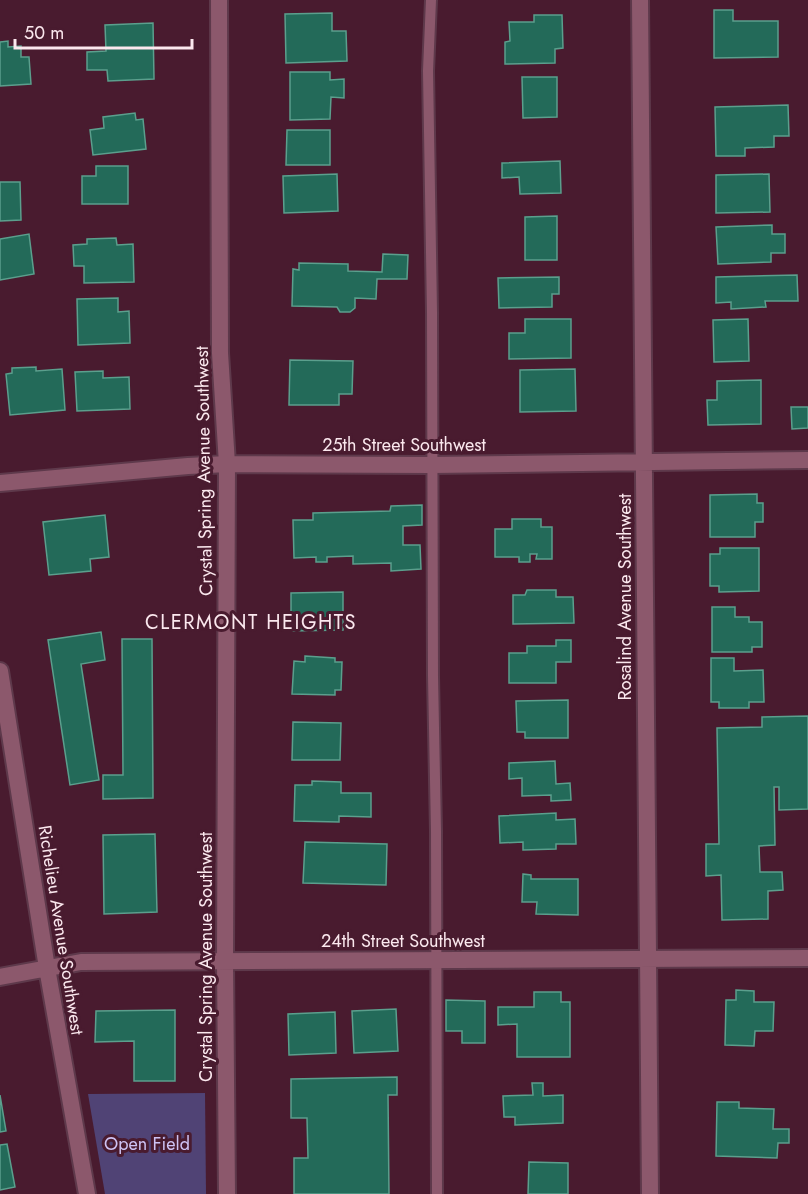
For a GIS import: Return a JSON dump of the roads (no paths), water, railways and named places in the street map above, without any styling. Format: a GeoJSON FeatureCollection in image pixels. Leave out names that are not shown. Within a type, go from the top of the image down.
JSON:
{"type":"FeatureCollection","features":[{"type":"Feature","properties":{"kind":"street","name":"Crystal Spring Avenue Southwest"},"geometry":{"type":"LineString","coordinates":[[219,0],[220,353],[227,464],[225,961],[227,1194]]}},
{"type":"Feature","properties":{"kind":"street","name":"Rosalind Avenue Southwest"},"geometry":{"type":"LineString","coordinates":[[640,0],[650,1194]]}},
{"type":"Feature","properties":{"kind":"street","name":"25th Street Southwest"},"geometry":{"type":"LineString","coordinates":[[0,483],[227,464],[432,465],[808,460]]}},
{"type":"Feature","properties":{"kind":"street","name":"Richelieu Avenue Southwest"},"geometry":{"type":"LineString","coordinates":[[0,671],[47,968],[87,1194]]}},
{"type":"Feature","properties":{"kind":"street","name":"24th Street Southwest"},"geometry":{"type":"LineString","coordinates":[[0,977],[81,962],[808,958]]}},
{"type":"Feature","properties":{"kind":"lane"},"geometry":{"type":"LineString","coordinates":[[431,0],[428,71],[432,312],[437,1194]]}},
{"type":"Feature","properties":{"kind":"district","name":"CLERMONT HEIGHTS"},"geometry":{"type":"Point","coordinates":[251,622]}},
{"type":"Feature","properties":{"kind":"park label","name":"Open Field"},"geometry":{"type":"Point","coordinates":[147,1144]}}]}
